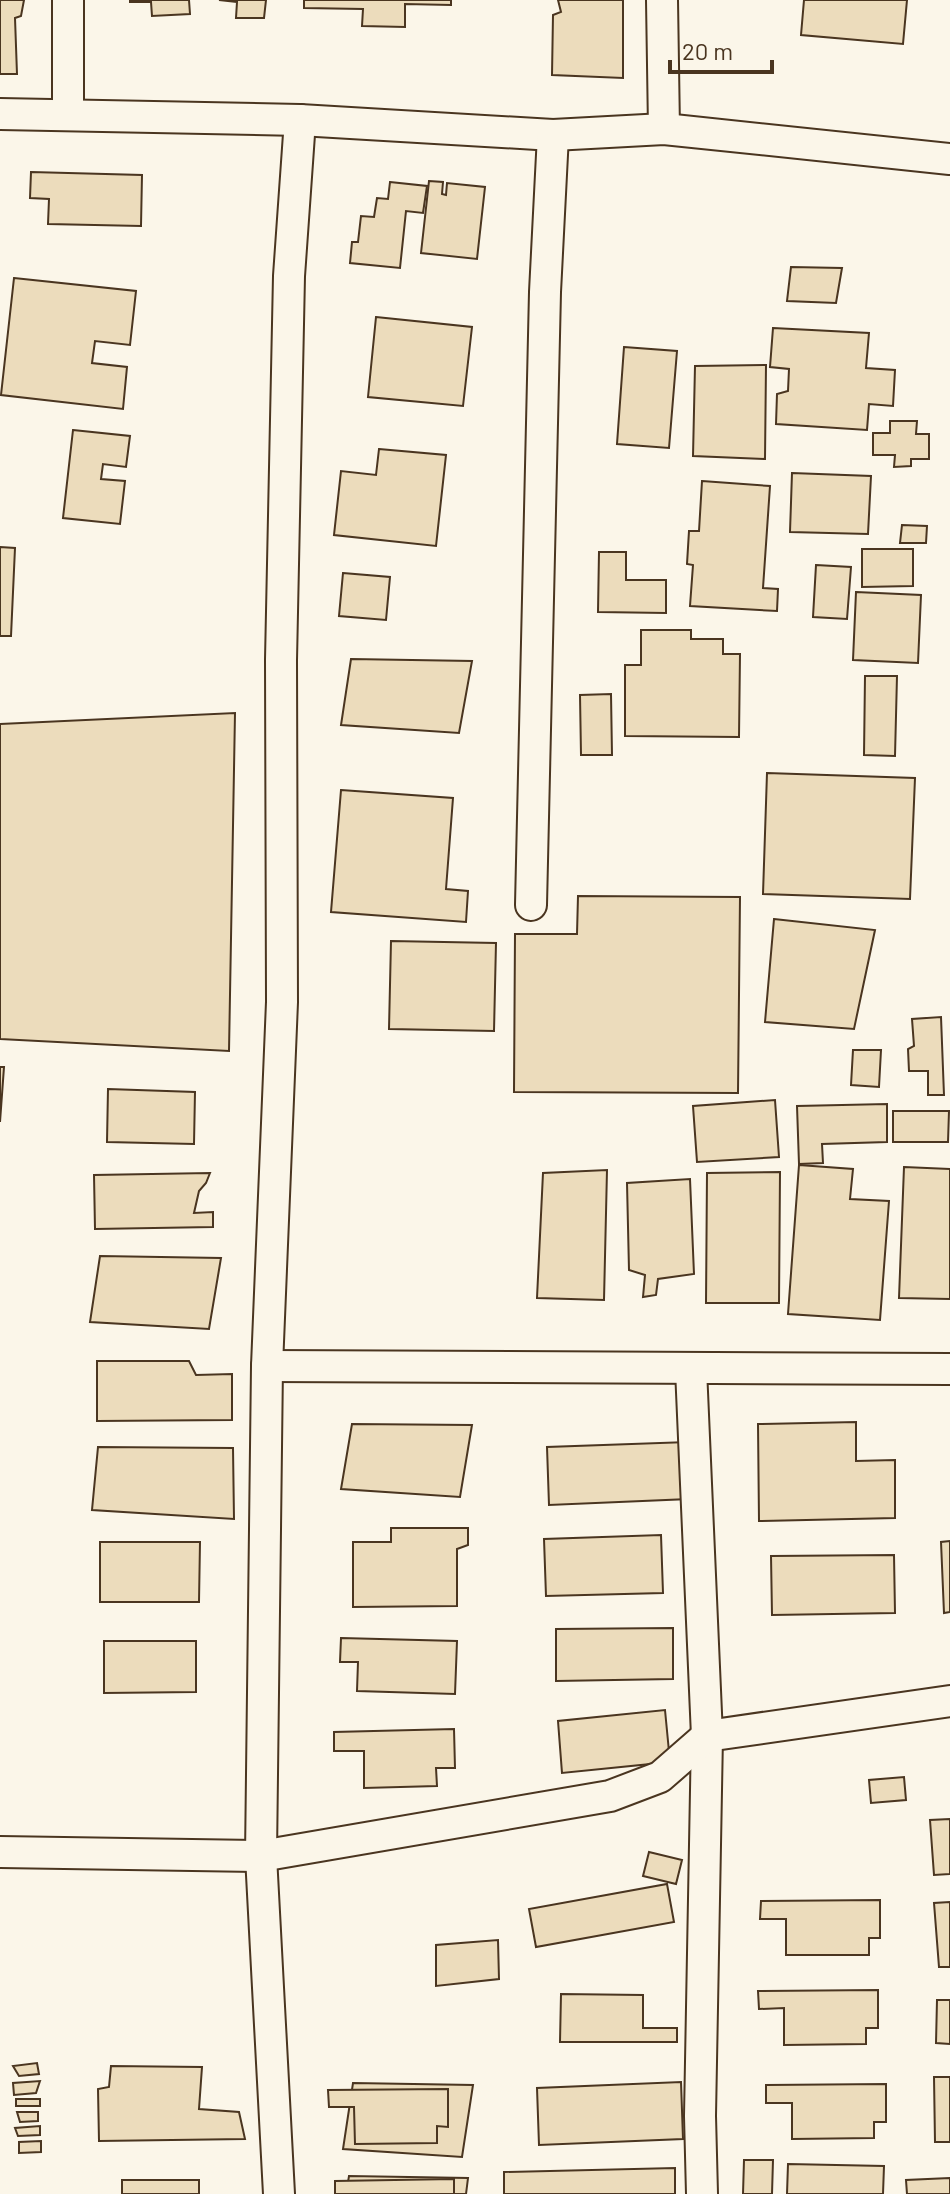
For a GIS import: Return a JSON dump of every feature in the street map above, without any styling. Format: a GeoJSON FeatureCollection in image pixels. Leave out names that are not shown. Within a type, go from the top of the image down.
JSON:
{"type":"FeatureCollection","features":[{"type":"Feature","properties":{"kind":"street"},"geometry":{"type":"LineString","coordinates":[[68,0],[68,114]]}},
{"type":"Feature","properties":{"kind":"street"},"geometry":{"type":"LineString","coordinates":[[662,0],[664,129]]}},
{"type":"Feature","properties":{"kind":"street"},"geometry":{"type":"LineString","coordinates":[[0,114],[300,120],[553,135],[664,129],[950,159]]}},
{"type":"Feature","properties":{"kind":"street"},"geometry":{"type":"LineString","coordinates":[[279,2194],[261,1856],[267,1366],[282,1002],[281,660],[289,276],[300,120]]}},
{"type":"Feature","properties":{"kind":"street"},"geometry":{"type":"LineString","coordinates":[[531,905],[545,292],[553,135]]}},
{"type":"Feature","properties":{"kind":"street"},"geometry":{"type":"LineString","coordinates":[[267,1366],[950,1369]]}},
{"type":"Feature","properties":{"kind":"street"},"geometry":{"type":"LineString","coordinates":[[691,1369],[707,1736],[700,2116],[702,2194]]}},
{"type":"Feature","properties":{"kind":"street"},"geometry":{"type":"LineString","coordinates":[[0,1852],[261,1856],[610,1796],[660,1777],[707,1736],[950,1701]]}},
{"type":"Feature","properties":{"kind":"building"},"geometry":{"type":"Polygon","coordinates":[[[0,0],[24,0],[21,16],[15,18],[17,74],[0,74],[0,0]]]}},
{"type":"Feature","properties":{"kind":"building"},"geometry":{"type":"Polygon","coordinates":[[[130,0],[189,0],[190,14],[152,16],[151,2],[130,0]]]}},
{"type":"Feature","properties":{"kind":"building"},"geometry":{"type":"Polygon","coordinates":[[[219,0],[266,0],[264,18],[236,18],[237,2],[219,0]]]}},
{"type":"Feature","properties":{"kind":"building"},"geometry":{"type":"Polygon","coordinates":[[[304,0],[451,0],[451,5],[405,4],[405,27],[362,26],[363,9],[304,8],[304,0]]]}},
{"type":"Feature","properties":{"kind":"building"},"geometry":{"type":"Polygon","coordinates":[[[558,0],[623,0],[623,78],[552,75],[553,15],[561,12],[558,0]]]}},
{"type":"Feature","properties":{"kind":"building"},"geometry":{"type":"Polygon","coordinates":[[[804,0],[907,0],[903,44],[801,35],[804,0]]]}},
{"type":"Feature","properties":{"kind":"building"},"geometry":{"type":"Polygon","coordinates":[[[31,172],[142,175],[141,226],[48,224],[49,199],[30,198],[31,172]]]}},
{"type":"Feature","properties":{"kind":"building"},"geometry":{"type":"Polygon","coordinates":[[[429,181],[443,182],[442,194],[446,195],[447,183],[485,187],[477,259],[421,253],[429,181]]]}},
{"type":"Feature","properties":{"kind":"building"},"geometry":{"type":"Polygon","coordinates":[[[390,182],[427,186],[423,213],[406,211],[400,268],[350,263],[352,242],[358,242],[361,216],[374,217],[377,198],[388,199],[390,182]]]}},
{"type":"Feature","properties":{"kind":"building"},"geometry":{"type":"Polygon","coordinates":[[[791,267],[842,268],[836,303],[787,301],[791,267]]]}},
{"type":"Feature","properties":{"kind":"building"},"geometry":{"type":"Polygon","coordinates":[[[14,278],[136,291],[130,345],[95,341],[92,363],[127,367],[123,409],[1,395],[14,278]]]}},
{"type":"Feature","properties":{"kind":"building"},"geometry":{"type":"Polygon","coordinates":[[[376,317],[472,327],[463,406],[368,397],[376,317]]]}},
{"type":"Feature","properties":{"kind":"building"},"geometry":{"type":"Polygon","coordinates":[[[773,328],[869,333],[866,368],[895,370],[893,406],[869,404],[867,430],[776,424],[777,394],[788,391],[789,369],[770,367],[773,328]]]}},
{"type":"Feature","properties":{"kind":"building"},"geometry":{"type":"Polygon","coordinates":[[[624,347],[677,351],[669,448],[617,444],[624,347]]]}},
{"type":"Feature","properties":{"kind":"building"},"geometry":{"type":"Polygon","coordinates":[[[766,365],[765,459],[693,456],[695,366],[766,365]]]}},
{"type":"Feature","properties":{"kind":"building"},"geometry":{"type":"Polygon","coordinates":[[[890,421],[917,421],[916,434],[929,434],[929,459],[911,459],[911,466],[894,467],[895,455],[873,455],[873,433],[890,433],[890,421]]]}},
{"type":"Feature","properties":{"kind":"building"},"geometry":{"type":"Polygon","coordinates":[[[73,430],[130,436],[126,467],[103,464],[101,479],[125,481],[120,524],[63,518],[73,430]]]}},
{"type":"Feature","properties":{"kind":"building"},"geometry":{"type":"Polygon","coordinates":[[[379,449],[446,455],[436,546],[334,535],[341,471],[376,475],[379,449]]]}},
{"type":"Feature","properties":{"kind":"building"},"geometry":{"type":"Polygon","coordinates":[[[792,473],[871,476],[868,534],[790,532],[792,473]]]}},
{"type":"Feature","properties":{"kind":"building"},"geometry":{"type":"Polygon","coordinates":[[[702,481],[770,486],[763,588],[778,589],[777,611],[690,606],[693,565],[687,564],[689,531],[699,531],[702,481]]]}},
{"type":"Feature","properties":{"kind":"building"},"geometry":{"type":"Polygon","coordinates":[[[902,525],[927,526],[926,543],[900,543],[902,525]]]}},
{"type":"Feature","properties":{"kind":"building"},"geometry":{"type":"Polygon","coordinates":[[[0,547],[15,548],[11,636],[0,636],[0,547]]]}},
{"type":"Feature","properties":{"kind":"building"},"geometry":{"type":"Polygon","coordinates":[[[862,549],[913,549],[913,586],[862,587],[862,549]]]}},
{"type":"Feature","properties":{"kind":"building"},"geometry":{"type":"Polygon","coordinates":[[[599,552],[626,552],[626,580],[666,580],[666,613],[598,612],[599,552]]]}},
{"type":"Feature","properties":{"kind":"building"},"geometry":{"type":"Polygon","coordinates":[[[816,565],[851,567],[847,619],[813,617],[816,565]]]}},
{"type":"Feature","properties":{"kind":"building"},"geometry":{"type":"Polygon","coordinates":[[[343,573],[390,577],[386,620],[339,616],[343,573]]]}},
{"type":"Feature","properties":{"kind":"building"},"geometry":{"type":"Polygon","coordinates":[[[856,592],[921,595],[918,663],[853,660],[856,592]]]}},
{"type":"Feature","properties":{"kind":"building"},"geometry":{"type":"Polygon","coordinates":[[[641,630],[691,630],[691,639],[723,639],[723,654],[740,654],[739,737],[625,736],[625,665],[641,665],[641,630]]]}},
{"type":"Feature","properties":{"kind":"building"},"geometry":{"type":"Polygon","coordinates":[[[351,659],[472,661],[459,733],[341,725],[351,659]]]}},
{"type":"Feature","properties":{"kind":"building"},"geometry":{"type":"Polygon","coordinates":[[[865,676],[897,676],[895,756],[864,755],[865,676]]]}},
{"type":"Feature","properties":{"kind":"building"},"geometry":{"type":"Polygon","coordinates":[[[611,694],[612,755],[581,755],[580,695],[611,694]]]}},
{"type":"Feature","properties":{"kind":"building"},"geometry":{"type":"Polygon","coordinates":[[[235,713],[229,1051],[0,1039],[0,724],[235,713]]]}},
{"type":"Feature","properties":{"kind":"building"},"geometry":{"type":"Polygon","coordinates":[[[767,773],[915,778],[910,899],[763,894],[767,773]]]}},
{"type":"Feature","properties":{"kind":"building"},"geometry":{"type":"Polygon","coordinates":[[[341,790],[453,798],[446,889],[468,891],[466,922],[331,912],[341,790]]]}},
{"type":"Feature","properties":{"kind":"building"},"geometry":{"type":"Polygon","coordinates":[[[578,896],[740,897],[738,1093],[514,1092],[515,934],[577,934],[578,896]]]}},
{"type":"Feature","properties":{"kind":"building"},"geometry":{"type":"Polygon","coordinates":[[[774,919],[875,930],[854,1029],[765,1022],[774,919]]]}},
{"type":"Feature","properties":{"kind":"building"},"geometry":{"type":"Polygon","coordinates":[[[391,941],[496,943],[494,1031],[389,1029],[391,941]]]}},
{"type":"Feature","properties":{"kind":"building"},"geometry":{"type":"Polygon","coordinates":[[[941,1017],[944,1095],[928,1095],[928,1071],[909,1071],[908,1049],[914,1046],[912,1019],[941,1017]]]}},
{"type":"Feature","properties":{"kind":"building"},"geometry":{"type":"Polygon","coordinates":[[[853,1050],[881,1050],[879,1087],[851,1085],[853,1050]]]}},
{"type":"Feature","properties":{"kind":"building"},"geometry":{"type":"Polygon","coordinates":[[[0,1067],[4,1067],[0,1122],[0,1067]]]}},
{"type":"Feature","properties":{"kind":"building"},"geometry":{"type":"Polygon","coordinates":[[[108,1089],[195,1092],[194,1144],[107,1142],[108,1089]]]}},
{"type":"Feature","properties":{"kind":"building"},"geometry":{"type":"Polygon","coordinates":[[[775,1100],[779,1157],[697,1162],[693,1106],[775,1100]]]}},
{"type":"Feature","properties":{"kind":"building"},"geometry":{"type":"Polygon","coordinates":[[[887,1104],[887,1142],[822,1144],[823,1163],[799,1164],[797,1106],[887,1104]]]}},
{"type":"Feature","properties":{"kind":"building"},"geometry":{"type":"Polygon","coordinates":[[[893,1111],[949,1111],[948,1142],[893,1142],[893,1111]]]}},
{"type":"Feature","properties":{"kind":"building"},"geometry":{"type":"Polygon","coordinates":[[[799,1165],[853,1169],[850,1199],[889,1201],[880,1320],[788,1314],[799,1165]]]}},
{"type":"Feature","properties":{"kind":"building"},"geometry":{"type":"Polygon","coordinates":[[[904,1167],[950,1169],[950,1299],[899,1298],[904,1167]]]}},
{"type":"Feature","properties":{"kind":"building"},"geometry":{"type":"Polygon","coordinates":[[[607,1170],[604,1300],[537,1298],[543,1173],[607,1170]]]}},
{"type":"Feature","properties":{"kind":"building"},"geometry":{"type":"Polygon","coordinates":[[[780,1172],[779,1303],[706,1303],[707,1173],[780,1172]]]}},
{"type":"Feature","properties":{"kind":"building"},"geometry":{"type":"Polygon","coordinates":[[[210,1173],[199,1191],[194,1213],[213,1212],[213,1227],[95,1229],[94,1175],[210,1173]]]}},
{"type":"Feature","properties":{"kind":"building"},"geometry":{"type":"Polygon","coordinates":[[[690,1179],[694,1274],[658,1279],[656,1295],[643,1297],[645,1275],[629,1270],[627,1183],[690,1179]]]}},
{"type":"Feature","properties":{"kind":"building"},"geometry":{"type":"Polygon","coordinates":[[[100,1256],[221,1258],[209,1329],[90,1322],[100,1256]]]}},
{"type":"Feature","properties":{"kind":"building"},"geometry":{"type":"Polygon","coordinates":[[[97,1361],[189,1361],[196,1375],[232,1374],[232,1420],[97,1421],[97,1361]]]}},
{"type":"Feature","properties":{"kind":"building"},"geometry":{"type":"Polygon","coordinates":[[[856,1422],[856,1461],[895,1460],[895,1518],[759,1521],[758,1424],[856,1422]]]}},
{"type":"Feature","properties":{"kind":"building"},"geometry":{"type":"Polygon","coordinates":[[[352,1424],[472,1425],[460,1497],[341,1489],[352,1424]]]}},
{"type":"Feature","properties":{"kind":"building"},"geometry":{"type":"Polygon","coordinates":[[[688,1442],[689,1499],[549,1505],[547,1447],[688,1442]]]}},
{"type":"Feature","properties":{"kind":"building"},"geometry":{"type":"Polygon","coordinates":[[[98,1447],[233,1448],[234,1519],[92,1510],[98,1447]]]}},
{"type":"Feature","properties":{"kind":"building"},"geometry":{"type":"Polygon","coordinates":[[[391,1528],[468,1528],[468,1545],[457,1549],[457,1606],[353,1607],[353,1542],[391,1542],[391,1528]]]}},
{"type":"Feature","properties":{"kind":"building"},"geometry":{"type":"Polygon","coordinates":[[[661,1535],[663,1593],[546,1596],[544,1539],[661,1535]]]}},
{"type":"Feature","properties":{"kind":"building"},"geometry":{"type":"Polygon","coordinates":[[[950,1541],[950,1612],[944,1613],[941,1542],[950,1541]]]}},
{"type":"Feature","properties":{"kind":"building"},"geometry":{"type":"Polygon","coordinates":[[[100,1542],[200,1542],[199,1602],[100,1602],[100,1542]]]}},
{"type":"Feature","properties":{"kind":"building"},"geometry":{"type":"Polygon","coordinates":[[[894,1555],[895,1613],[772,1615],[771,1556],[894,1555]]]}},
{"type":"Feature","properties":{"kind":"building"},"geometry":{"type":"Polygon","coordinates":[[[673,1628],[673,1679],[556,1681],[556,1629],[673,1628]]]}},
{"type":"Feature","properties":{"kind":"building"},"geometry":{"type":"Polygon","coordinates":[[[341,1638],[457,1641],[455,1694],[357,1691],[358,1662],[340,1662],[341,1638]]]}},
{"type":"Feature","properties":{"kind":"building"},"geometry":{"type":"Polygon","coordinates":[[[104,1641],[196,1641],[196,1692],[104,1693],[104,1641]]]}},
{"type":"Feature","properties":{"kind":"building"},"geometry":{"type":"Polygon","coordinates":[[[665,1710],[670,1762],[562,1773],[558,1721],[665,1710]]]}},
{"type":"Feature","properties":{"kind":"building"},"geometry":{"type":"Polygon","coordinates":[[[454,1729],[455,1768],[436,1768],[437,1786],[364,1788],[364,1751],[334,1751],[334,1732],[454,1729]]]}},
{"type":"Feature","properties":{"kind":"building"},"geometry":{"type":"Polygon","coordinates":[[[904,1777],[906,1800],[871,1803],[869,1780],[904,1777]]]}},
{"type":"Feature","properties":{"kind":"building"},"geometry":{"type":"Polygon","coordinates":[[[950,1819],[950,1874],[934,1875],[930,1820],[950,1819]]]}},
{"type":"Feature","properties":{"kind":"building"},"geometry":{"type":"Polygon","coordinates":[[[649,1852],[682,1860],[676,1884],[643,1876],[649,1852]]]}},
{"type":"Feature","properties":{"kind":"building"},"geometry":{"type":"Polygon","coordinates":[[[667,1884],[674,1922],[536,1947],[529,1909],[667,1884]]]}},
{"type":"Feature","properties":{"kind":"building"},"geometry":{"type":"Polygon","coordinates":[[[880,1900],[880,1938],[869,1938],[869,1955],[786,1955],[786,1919],[760,1919],[761,1901],[880,1900]]]}},
{"type":"Feature","properties":{"kind":"building"},"geometry":{"type":"Polygon","coordinates":[[[950,1902],[950,1967],[939,1967],[934,1903],[950,1902]]]}},
{"type":"Feature","properties":{"kind":"building"},"geometry":{"type":"Polygon","coordinates":[[[498,1940],[499,1979],[436,1986],[436,1945],[498,1940]]]}},
{"type":"Feature","properties":{"kind":"building"},"geometry":{"type":"Polygon","coordinates":[[[878,1990],[878,2028],[866,2028],[866,2044],[784,2045],[784,2008],[759,2009],[758,1991],[878,1990]]]}},
{"type":"Feature","properties":{"kind":"building"},"geometry":{"type":"Polygon","coordinates":[[[561,1994],[643,1995],[643,2028],[677,2028],[677,2042],[560,2042],[561,1994]]]}},
{"type":"Feature","properties":{"kind":"building"},"geometry":{"type":"Polygon","coordinates":[[[937,2000],[950,2000],[950,2044],[936,2043],[937,2000]]]}},
{"type":"Feature","properties":{"kind":"building"},"geometry":{"type":"Polygon","coordinates":[[[37,2063],[39,2074],[19,2076],[13,2066],[37,2063]]]}},
{"type":"Feature","properties":{"kind":"building"},"geometry":{"type":"Polygon","coordinates":[[[111,2066],[202,2067],[199,2109],[239,2112],[245,2139],[99,2141],[98,2089],[109,2087],[111,2066]]]}},
{"type":"Feature","properties":{"kind":"building"},"geometry":{"type":"Polygon","coordinates":[[[934,2077],[950,2077],[950,2142],[935,2142],[934,2077]]]}},
{"type":"Feature","properties":{"kind":"building"},"geometry":{"type":"Polygon","coordinates":[[[40,2081],[36,2093],[14,2095],[13,2083],[40,2081]]]}},
{"type":"Feature","properties":{"kind":"building"},"geometry":{"type":"Polygon","coordinates":[[[681,2082],[683,2139],[539,2145],[537,2088],[681,2082]]]}},
{"type":"Feature","properties":{"kind":"building"},"geometry":{"type":"Polygon","coordinates":[[[353,2083],[473,2085],[462,2157],[343,2149],[353,2083]]]}},
{"type":"Feature","properties":{"kind":"building"},"geometry":{"type":"Polygon","coordinates":[[[886,2084],[886,2122],[874,2122],[874,2138],[792,2139],[792,2103],[766,2103],[766,2085],[886,2084]]]}},
{"type":"Feature","properties":{"kind":"building"},"geometry":{"type":"Polygon","coordinates":[[[448,2089],[448,2127],[437,2126],[437,2143],[355,2144],[354,2107],[329,2107],[328,2090],[448,2089]]]}},
{"type":"Feature","properties":{"kind":"building"},"geometry":{"type":"Polygon","coordinates":[[[16,2099],[40,2099],[40,2106],[16,2106],[16,2099]]]}},
{"type":"Feature","properties":{"kind":"building"},"geometry":{"type":"Polygon","coordinates":[[[17,2112],[38,2112],[38,2121],[20,2122],[17,2112]]]}},
{"type":"Feature","properties":{"kind":"building"},"geometry":{"type":"Polygon","coordinates":[[[40,2126],[40,2135],[18,2136],[15,2128],[40,2126]]]}},
{"type":"Feature","properties":{"kind":"building"},"geometry":{"type":"Polygon","coordinates":[[[41,2141],[41,2152],[19,2153],[19,2142],[41,2141]]]}},
{"type":"Feature","properties":{"kind":"building"},"geometry":{"type":"Polygon","coordinates":[[[744,2160],[773,2160],[772,2194],[743,2194],[744,2160]]]}},
{"type":"Feature","properties":{"kind":"building"},"geometry":{"type":"Polygon","coordinates":[[[788,2164],[884,2166],[883,2194],[787,2194],[788,2164]]]}},
{"type":"Feature","properties":{"kind":"building"},"geometry":{"type":"Polygon","coordinates":[[[675,2168],[675,2194],[504,2194],[504,2172],[675,2168]]]}},
{"type":"Feature","properties":{"kind":"building"},"geometry":{"type":"Polygon","coordinates":[[[349,2176],[468,2178],[466,2194],[346,2194],[349,2176]]]}},
{"type":"Feature","properties":{"kind":"building"},"geometry":{"type":"Polygon","coordinates":[[[950,2178],[950,2194],[907,2194],[906,2180],[950,2178]]]}},
{"type":"Feature","properties":{"kind":"building"},"geometry":{"type":"Polygon","coordinates":[[[454,2179],[454,2194],[335,2194],[335,2181],[454,2179]]]}},
{"type":"Feature","properties":{"kind":"building"},"geometry":{"type":"Polygon","coordinates":[[[122,2180],[199,2180],[199,2194],[122,2194],[122,2180]]]}}]}
